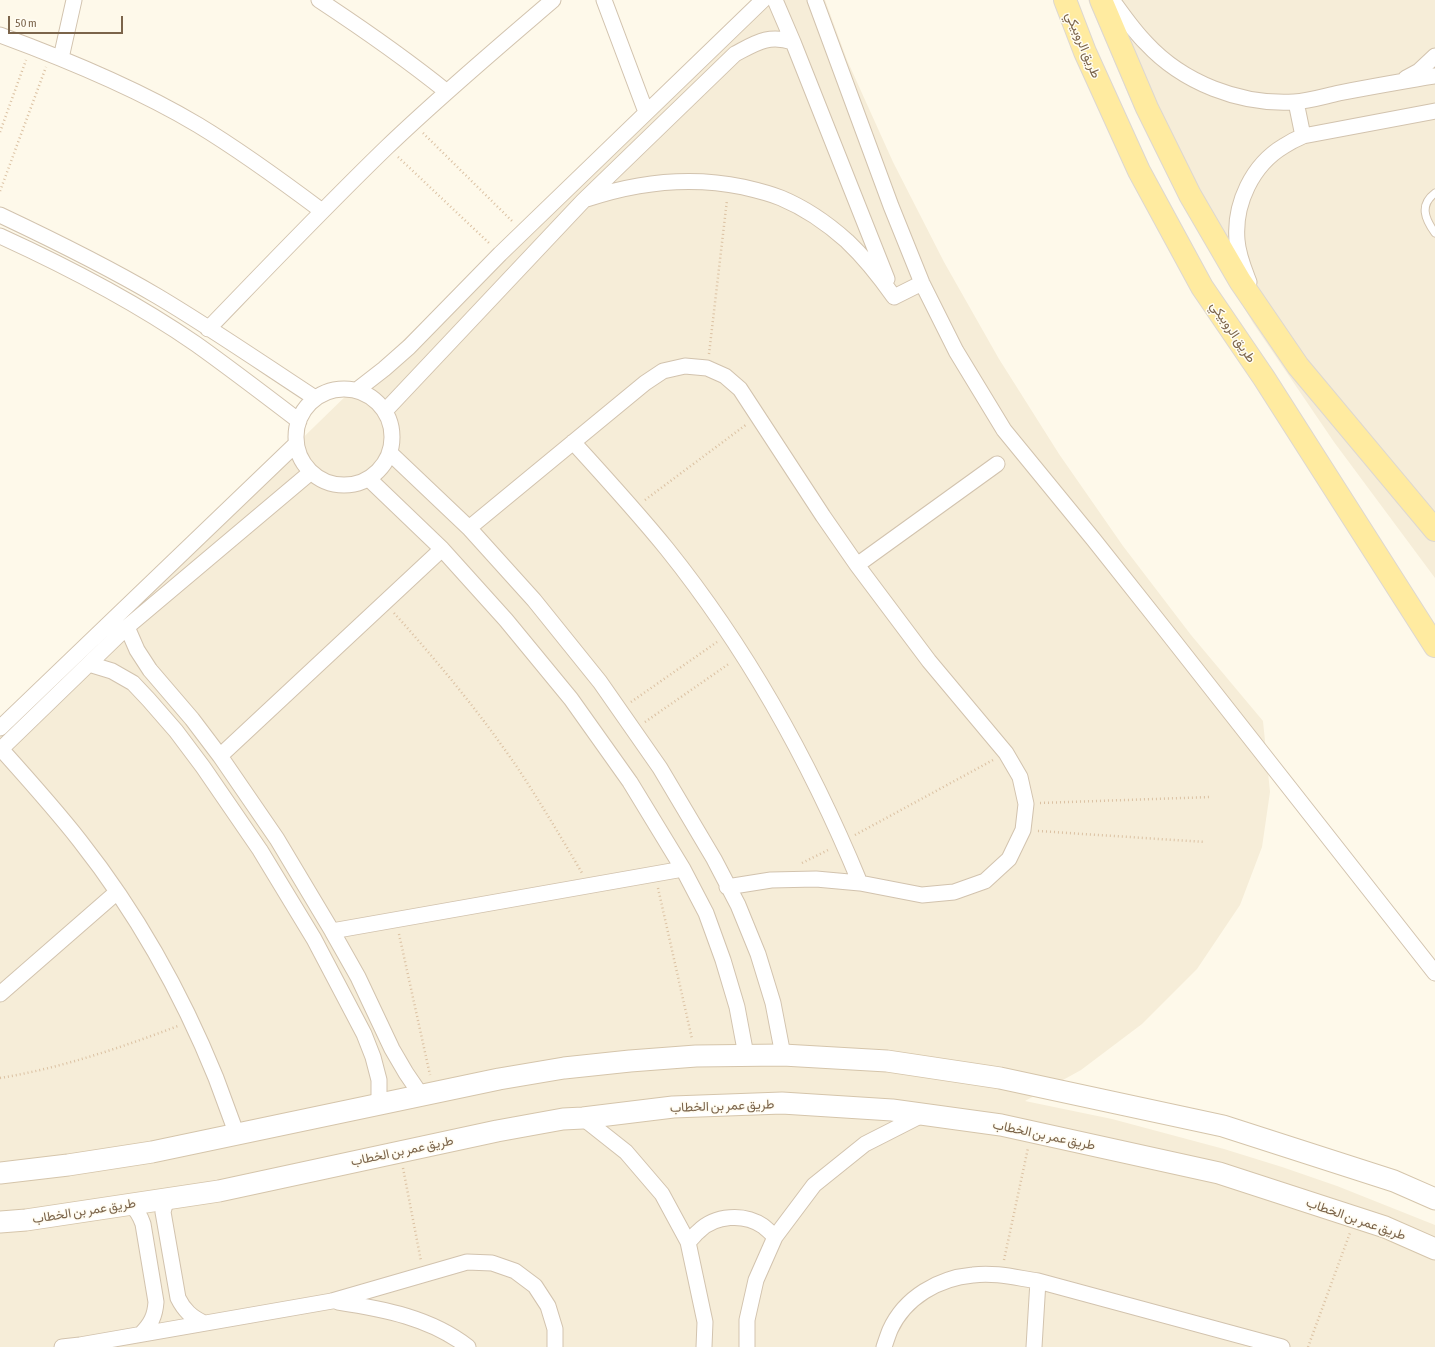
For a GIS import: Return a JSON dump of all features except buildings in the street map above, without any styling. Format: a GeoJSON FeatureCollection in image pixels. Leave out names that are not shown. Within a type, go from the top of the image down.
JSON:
{"type":"FeatureCollection","features":[{"type":"Feature","properties":{"kind":"main road","name":"طريق الروبيكي"},"geometry":{"type":"LineString","coordinates":[[1065,0],[1085,52],[1139,171],[1202,287],[1264,378],[1435,646]]}},
{"type":"Feature","properties":{"kind":"main road"},"geometry":{"type":"LineString","coordinates":[[1101,0],[1147,108],[1190,194],[1240,281],[1298,366],[1435,530]]}},
{"type":"Feature","properties":{"kind":"street"},"geometry":{"type":"LineString","coordinates":[[56,56],[74,0]]}},
{"type":"Feature","properties":{"kind":"street"},"geometry":{"type":"LineString","coordinates":[[319,0],[404,58],[447,92]]}},
{"type":"Feature","properties":{"kind":"street"},"geometry":{"type":"LineString","coordinates":[[208,329],[322,211],[387,147],[447,92],[553,0]]}},
{"type":"Feature","properties":{"kind":"street"},"geometry":{"type":"LineString","coordinates":[[604,0],[646,112]]}},
{"type":"Feature","properties":{"kind":"street"},"geometry":{"type":"LineString","coordinates":[[357,390],[405,351],[500,254],[763,0]]}},
{"type":"Feature","properties":{"kind":"street"},"geometry":{"type":"LineString","coordinates":[[775,0],[894,297]]}},
{"type":"Feature","properties":{"kind":"street"},"geometry":{"type":"LineString","coordinates":[[815,0],[891,206],[922,283],[956,351],[1004,430],[1094,540],[1435,973]]}},
{"type":"Feature","properties":{"kind":"street"},"geometry":{"type":"LineString","coordinates":[[1112,0],[1146,44],[1161,58],[1178,70],[1215,89],[1255,100],[1296,102],[1435,76]]}},
{"type":"Feature","properties":{"kind":"street"},"geometry":{"type":"LineString","coordinates":[[0,35],[56,56],[130,89],[197,125],[261,166],[322,211]]}},
{"type":"Feature","properties":{"kind":"street"},"geometry":{"type":"LineString","coordinates":[[385,411],[583,201],[735,54],[766,39],[784,39],[793,42]]}},
{"type":"Feature","properties":{"kind":"street"},"geometry":{"type":"LineString","coordinates":[[1402,81],[1419,71],[1435,56]]}},
{"type":"Feature","properties":{"kind":"street"},"geometry":{"type":"LineString","coordinates":[[1296,102],[1303,136]]}},
{"type":"Feature","properties":{"kind":"street"},"geometry":{"type":"LineString","coordinates":[[1257,307],[1242,263],[1237,241],[1238,219],[1242,197],[1252,178],[1266,160],[1283,146],[1303,136],[1435,111]]}},
{"type":"Feature","properties":{"kind":"street"},"geometry":{"type":"LineString","coordinates":[[583,201],[604,193],[647,184],[670,182],[692,181],[729,184],[759,191],[799,206],[833,229],[863,257],[894,297]]}},
{"type":"Feature","properties":{"kind":"street"},"geometry":{"type":"LineString","coordinates":[[0,215],[103,266],[157,296],[315,398]]}},
{"type":"Feature","properties":{"kind":"street"},"geometry":{"type":"LineString","coordinates":[[0,236],[87,278],[146,312],[197,345],[299,421]]}},
{"type":"Feature","properties":{"kind":"street"},"geometry":{"type":"LineString","coordinates":[[894,297],[922,283]]}},
{"type":"Feature","properties":{"kind":"street"},"geometry":{"type":"LineString","coordinates":[[469,528],[644,383],[663,371],[685,366],[707,368],[725,376],[740,389],[857,565],[929,661],[1006,753],[1020,777],[1026,804],[1023,830],[1009,859],[985,881],[954,892],[922,895],[860,883],[816,879],[771,880],[727,887]]}},
{"type":"Feature","properties":{"kind":"street"},"geometry":{"type":"LineString","coordinates":[[342,389],[357,390],[378,402],[385,411],[391,424],[393,439],[390,453],[382,468],[369,479],[354,484],[338,485],[323,481],[311,472],[301,459],[296,444],[296,432],[303,412],[315,398],[328,392],[342,389]]}},
{"type":"Feature","properties":{"kind":"street"},"geometry":{"type":"LineString","coordinates":[[573,442],[634,509],[667,550],[729,634],[770,700],[821,793],[860,883]]}},
{"type":"Feature","properties":{"kind":"street"},"geometry":{"type":"LineString","coordinates":[[0,728],[296,444]]}},
{"type":"Feature","properties":{"kind":"street"},"geometry":{"type":"LineString","coordinates":[[390,453],[469,528],[534,600],[600,682],[660,768],[714,859],[727,887],[738,905],[758,954],[773,1004],[783,1055]]}},
{"type":"Feature","properties":{"kind":"street"},"geometry":{"type":"LineString","coordinates":[[857,565],[997,464]]}},
{"type":"Feature","properties":{"kind":"street"},"geometry":{"type":"LineString","coordinates":[[237,1135],[215,1077],[191,1022],[144,934],[117,892],[81,842],[42,794],[0,750],[127,627],[311,472]]}},
{"type":"Feature","properties":{"kind":"street"},"geometry":{"type":"LineString","coordinates":[[369,479],[442,549],[506,620],[571,699],[630,782],[683,869],[706,913],[723,960],[737,1007],[746,1055]]}},
{"type":"Feature","properties":{"kind":"street"},"geometry":{"type":"LineString","coordinates":[[220,756],[442,549]]}},
{"type":"Feature","properties":{"kind":"street"},"geometry":{"type":"LineString","coordinates":[[127,627],[137,650],[150,670],[192,719],[220,756],[277,839],[358,977],[392,1049],[406,1073],[427,1094]]}},
{"type":"Feature","properties":{"kind":"street"},"geometry":{"type":"LineString","coordinates":[[89,664],[112,671],[119,675],[132,683],[150,700],[203,767],[260,850],[314,939],[364,1034],[373,1057],[377,1074],[379,1104]]}},
{"type":"Feature","properties":{"kind":"street"},"geometry":{"type":"LineString","coordinates":[[332,931],[683,869]]}},
{"type":"Feature","properties":{"kind":"street"},"geometry":{"type":"LineString","coordinates":[[0,994],[117,892]]}},
{"type":"Feature","properties":{"kind":"street"},"geometry":{"type":"LineString","coordinates":[[0,1173],[68,1165],[145,1153],[237,1135],[499,1079],[564,1068],[696,1056],[783,1055],[886,1061],[1000,1078],[1223,1126],[1394,1182],[1435,1199]]}},
{"type":"Feature","properties":{"kind":"street","name":"طريق عمر بن الخطاب"},"geometry":{"type":"LineString","coordinates":[[0,1222],[26,1220],[219,1191],[504,1130],[563,1119],[584,1118],[672,1107],[782,1103],[892,1110],[1001,1125],[1219,1173],[1385,1227],[1435,1249]]}},
{"type":"Feature","properties":{"kind":"street"},"geometry":{"type":"LineString","coordinates":[[747,1347],[747,1320],[756,1280],[775,1237],[814,1185],[865,1144],[924,1114]]}},
{"type":"Feature","properties":{"kind":"street"},"geometry":{"type":"LineString","coordinates":[[584,1118],[626,1152],[662,1194],[688,1242],[705,1322],[704,1347]]}},
{"type":"Feature","properties":{"kind":"street"},"geometry":{"type":"LineString","coordinates":[[169,1198],[165,1205],[164,1220],[178,1298],[184,1309],[193,1318],[204,1323]]}},
{"type":"Feature","properties":{"kind":"street"},"geometry":{"type":"LineString","coordinates":[[130,1204],[140,1216],[143,1224],[156,1302],[155,1314],[150,1325],[141,1334]]}},
{"type":"Feature","properties":{"kind":"street"},"geometry":{"type":"LineString","coordinates":[[688,1242],[699,1230],[714,1221],[730,1217],[752,1221],[762,1226],[775,1237]]}},
{"type":"Feature","properties":{"kind":"street"},"geometry":{"type":"LineString","coordinates":[[62,1347],[332,1301],[467,1262],[492,1263],[515,1271],[534,1286],[548,1306],[555,1329],[555,1347]]}},
{"type":"Feature","properties":{"kind":"street"},"geometry":{"type":"LineString","coordinates":[[884,1347],[891,1328],[905,1307],[925,1290],[949,1279],[974,1274],[1000,1275],[1038,1281],[1282,1347]]}},
{"type":"Feature","properties":{"kind":"street"},"geometry":{"type":"LineString","coordinates":[[1034,1347],[1038,1281]]}},
{"type":"Feature","properties":{"kind":"street"},"geometry":{"type":"LineString","coordinates":[[332,1301],[376,1308],[418,1319],[457,1339],[468,1347]]}},
{"type":"Feature","properties":{"kind":"lane"},"geometry":{"type":"LineString","coordinates":[[1435,193],[1427,201],[1425,210],[1426,218],[1435,233]]}},
{"type":"Feature","properties":{"kind":"path"},"geometry":{"type":"LineString","coordinates":[[0,132],[31,46]]}},
{"type":"Feature","properties":{"kind":"path"},"geometry":{"type":"LineString","coordinates":[[0,190],[56,56]]}},
{"type":"Feature","properties":{"kind":"path"},"geometry":{"type":"LineString","coordinates":[[413,123],[524,232]]}},
{"type":"Feature","properties":{"kind":"path"},"geometry":{"type":"LineString","coordinates":[[387,147],[500,254]]}},
{"type":"Feature","properties":{"kind":"path"},"geometry":{"type":"LineString","coordinates":[[707,368],[729,184]]}},
{"type":"Feature","properties":{"kind":"path"},"geometry":{"type":"LineString","coordinates":[[634,509],[758,415]]}},
{"type":"Feature","properties":{"kind":"path"},"geometry":{"type":"LineString","coordinates":[[385,602],[431,655],[498,741],[554,825],[590,885]]}},
{"type":"Feature","properties":{"kind":"path"},"geometry":{"type":"LineString","coordinates":[[620,710],[729,634]]}},
{"type":"Feature","properties":{"kind":"path"},"geometry":{"type":"LineString","coordinates":[[633,730],[742,654]]}},
{"type":"Feature","properties":{"kind":"path"},"geometry":{"type":"LineString","coordinates":[[797,866],[1006,753]]}},
{"type":"Feature","properties":{"kind":"path"},"geometry":{"type":"LineString","coordinates":[[1026,804],[1211,798]]}},
{"type":"Feature","properties":{"kind":"path"},"geometry":{"type":"LineString","coordinates":[[1023,830],[1205,842]]}},
{"type":"Feature","properties":{"kind":"path"},"geometry":{"type":"LineString","coordinates":[[654,874],[696,1056]]}},
{"type":"Feature","properties":{"kind":"path"},"geometry":{"type":"LineString","coordinates":[[396,919],[427,1094]]}},
{"type":"Feature","properties":{"kind":"path"},"geometry":{"type":"LineString","coordinates":[[0,1078],[72,1062],[132,1044],[191,1022]]}},
{"type":"Feature","properties":{"kind":"path"},"geometry":{"type":"LineString","coordinates":[[1000,1275],[1031,1132]]}},
{"type":"Feature","properties":{"kind":"path"},"geometry":{"type":"LineString","coordinates":[[400,1152],[424,1275]]}},
{"type":"Feature","properties":{"kind":"path"},"geometry":{"type":"LineString","coordinates":[[1308,1347],[1356,1218]]}},
{"type":"Feature","properties":{"kind":"shaded area"},"geometry":{"type":"Polygon","coordinates":[[[752,0],[825,0],[847,60],[893,162],[944,262],[999,359],[1059,454],[1123,546],[1191,635],[1263,721],[1270,792],[1262,847],[1240,905],[1197,969],[1142,1024],[1081,1070],[1025,1101],[1112,1119],[1224,1149],[1337,1186],[1435,1225],[1435,1347],[0,1347],[0,733],[752,0]]]}},
{"type":"Feature","properties":{"kind":"shaded area"},"geometry":{"type":"Polygon","coordinates":[[[1088,0],[1435,0],[1435,578],[1334,442],[1253,323],[1185,207],[1134,108],[1088,0]]]}}]}
